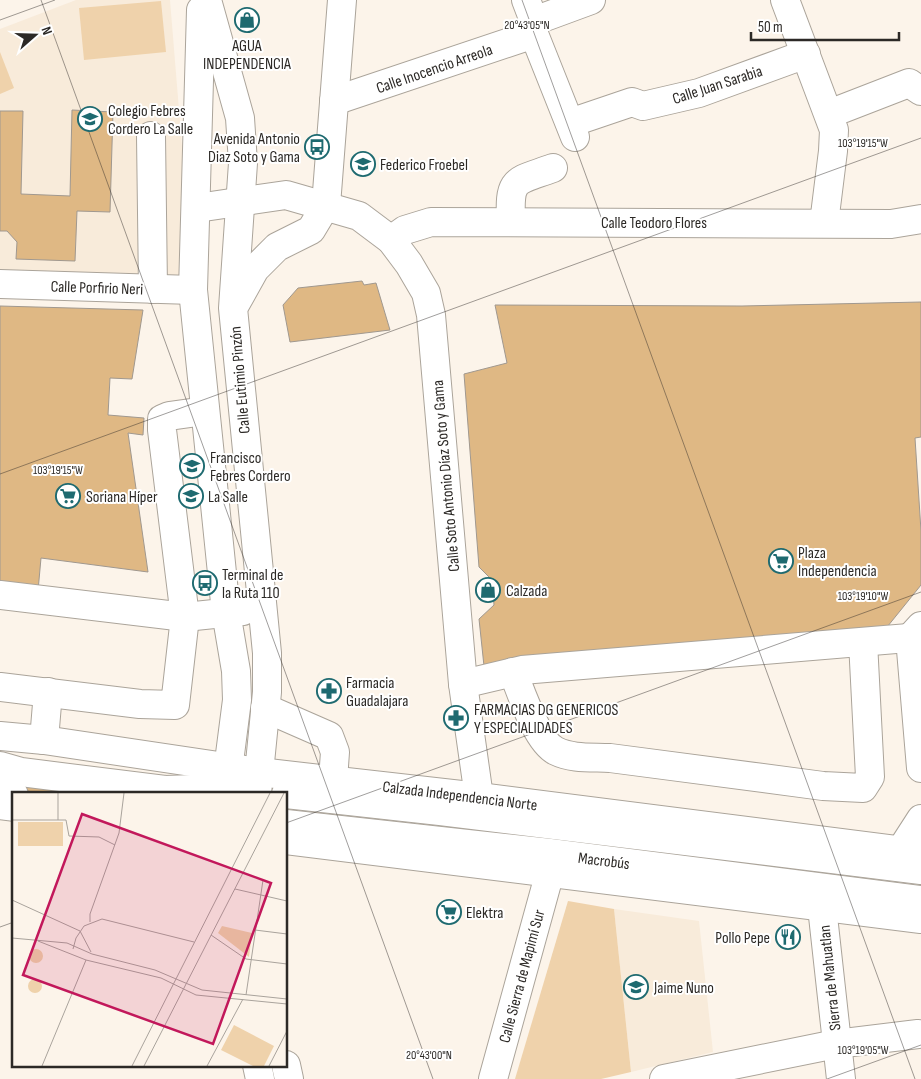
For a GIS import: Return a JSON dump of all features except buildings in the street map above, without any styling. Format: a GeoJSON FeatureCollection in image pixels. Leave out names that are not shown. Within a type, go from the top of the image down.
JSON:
{"type":"FeatureCollection","features":[{"type":"Feature","properties":{"kind":"street"},"geometry":{"type":"LineString","coordinates":[[0,766],[21,772],[165,790],[226,783],[237,700],[236,671],[226,612],[193,290],[202,0]]}},
{"type":"Feature","properties":{"kind":"street","name":"Calle Eutimio Pinzón"},"geometry":{"type":"LineString","coordinates":[[207,0],[240,118],[244,163],[233,308],[266,653],[266,708],[261,787]]}},
{"type":"Feature","properties":{"kind":"street"},"geometry":{"type":"LineString","coordinates":[[233,308],[255,269],[278,247],[311,230],[326,205],[342,0]]}},
{"type":"Feature","properties":{"kind":"street","name":"Calle Inocencio Arreola"},"geometry":{"type":"LineString","coordinates":[[334,101],[531,18],[591,0]]}},
{"type":"Feature","properties":{"kind":"street"},"geometry":{"type":"LineString","coordinates":[[785,0],[834,130],[834,151],[824,223]]}},
{"type":"Feature","properties":{"kind":"street","name":"Calle Juan Sarabia"},"geometry":{"type":"LineString","coordinates":[[531,18],[572,130],[632,102],[643,106],[699,93],[806,54]]}},
{"type":"Feature","properties":{"kind":"street"},"geometry":{"type":"LineString","coordinates":[[829,114],[909,83],[921,91]]}},
{"type":"Feature","properties":{"kind":"street"},"geometry":{"type":"LineString","coordinates":[[152,136],[153,289]]}},
{"type":"Feature","properties":{"kind":"street"},"geometry":{"type":"LineString","coordinates":[[511,221],[510,194],[518,181],[553,168]]}},
{"type":"Feature","properties":{"kind":"street"},"geometry":{"type":"LineString","coordinates":[[197,208],[286,195],[326,205]]}},
{"type":"Feature","properties":{"kind":"street","name":"Calle Soto Antonio Díaz Soto y Gama"},"geometry":{"type":"LineString","coordinates":[[326,205],[359,216],[391,240],[410,264],[426,293],[431,315],[463,684],[479,797]]}},
{"type":"Feature","properties":{"kind":"street","name":"Calle Teodoro Flores"},"geometry":{"type":"LineString","coordinates":[[391,240],[405,230],[424,223],[511,221],[891,224],[921,219]]}},
{"type":"Feature","properties":{"kind":"street","name":"Calle Porfirio Neri"},"geometry":{"type":"LineString","coordinates":[[0,284],[193,290]]}},
{"type":"Feature","properties":{"kind":"street"},"geometry":{"type":"LineString","coordinates":[[0,686],[175,706],[185,617],[162,419],[169,416],[204,411]]}},
{"type":"Feature","properties":{"kind":"street"},"geometry":{"type":"LineString","coordinates":[[219,536],[254,533]]}},
{"type":"Feature","properties":{"kind":"street"},"geometry":{"type":"LineString","coordinates":[[0,595],[185,617],[262,609]]}},
{"type":"Feature","properties":{"kind":"street"},"geometry":{"type":"LineString","coordinates":[[463,684],[513,672],[863,642],[917,634],[921,768]]}},
{"type":"Feature","properties":{"kind":"street"},"geometry":{"type":"LineString","coordinates":[[513,672],[536,728],[554,750],[576,757],[610,758],[823,786],[863,788],[870,777],[863,642]]}},
{"type":"Feature","properties":{"kind":"street"},"geometry":{"type":"LineString","coordinates":[[38,739],[42,692]]}},
{"type":"Feature","properties":{"kind":"street"},"geometry":{"type":"LineString","coordinates":[[266,708],[329,736],[335,752],[333,780]]}},
{"type":"Feature","properties":{"kind":"street","name":"Calzada Independencia Norte"},"geometry":{"type":"LineString","coordinates":[[0,736],[38,739],[226,783],[261,787],[333,780],[911,851]]}},
{"type":"Feature","properties":{"kind":"street","name":"Macrobús"},"geometry":{"type":"LineString","coordinates":[[288,794],[440,810],[921,870]]}},
{"type":"Feature","properties":{"kind":"street"},"geometry":{"type":"LineString","coordinates":[[911,851],[921,819]]}},
{"type":"Feature","properties":{"kind":"street","name":"Macrobús"},"geometry":{"type":"LineString","coordinates":[[288,824],[559,854],[921,900]]}},
{"type":"Feature","properties":{"kind":"street"},"geometry":{"type":"LineString","coordinates":[[288,840],[921,919]]}},
{"type":"Feature","properties":{"kind":"street","name":"Calle Sierra de Mapimí Sur"},"geometry":{"type":"LineString","coordinates":[[494,1079],[550,872]]}},
{"type":"Feature","properties":{"kind":"street","name":"Sierra de Mahuatlan"},"geometry":{"type":"LineString","coordinates":[[822,907],[841,1079]]}},
{"type":"Feature","properties":{"kind":"street"},"geometry":{"type":"LineString","coordinates":[[664,1079],[836,1044],[918,1034]]}},
{"type":"Feature","properties":{"kind":"street"},"geometry":{"type":"LineString","coordinates":[[257,1066],[260,1079]]}},
{"type":"Feature","properties":{"kind":"street"},"geometry":{"type":"LineString","coordinates":[[286,1066],[290,1079]]}},
{"type":"Feature","properties":{"kind":"shaded area","name":"Colegio Febres Cordero La Salle"},"geometry":{"type":"Polygon","coordinates":[[[76,0],[170,0],[187,208],[182,282],[0,277],[0,29],[76,0]]]}},
{"type":"Feature","properties":{"kind":"shaded area"},"geometry":{"type":"Polygon","coordinates":[[[161,1],[166,52],[84,60],[79,8],[161,1]]]}},
{"type":"Feature","properties":{"kind":"shaded area"},"geometry":{"type":"Polygon","coordinates":[[[0,52],[14,88],[0,94],[0,52]]]}},
{"type":"Feature","properties":{"kind":"shaded area"},"geometry":{"type":"Polygon","coordinates":[[[568,901],[614,909],[631,1072],[601,1079],[515,1079],[568,901]]]}},
{"type":"Feature","properties":{"kind":"shaded area"},"geometry":{"type":"Polygon","coordinates":[[[614,909],[699,921],[713,1052],[631,1072],[614,909]]]}},
{"type":"Feature","properties":{"kind":"place","name":"AGUA INDEPENDENCIA"},"geometry":{"type":"Point","coordinates":[247,20]}},
{"type":"Feature","properties":{"kind":"place","name":"Colegio Febres Cordero La Salle"},"geometry":{"type":"Point","coordinates":[90,119]}},
{"type":"Feature","properties":{"kind":"place","name":"Avenida Antonio Diaz Soto y Gama"},"geometry":{"type":"Point","coordinates":[317,147]}},
{"type":"Feature","properties":{"kind":"place","name":"Federico Froebel"},"geometry":{"type":"Point","coordinates":[363,164]}},
{"type":"Feature","properties":{"kind":"place","name":"Francisco Febres Cordero"},"geometry":{"type":"Point","coordinates":[192,466]}},
{"type":"Feature","properties":{"kind":"place","name":"Soriana Híper"},"geometry":{"type":"Point","coordinates":[68,496]}},
{"type":"Feature","properties":{"kind":"place","name":"La Salle"},"geometry":{"type":"Point","coordinates":[191,496]}},
{"type":"Feature","properties":{"kind":"place","name":"Plaza Independencia"},"geometry":{"type":"Point","coordinates":[781,561]}},
{"type":"Feature","properties":{"kind":"place","name":"Terminal de la Ruta 110"},"geometry":{"type":"Point","coordinates":[205,583]}},
{"type":"Feature","properties":{"kind":"place","name":"Calzada"},"geometry":{"type":"Point","coordinates":[488,590]}},
{"type":"Feature","properties":{"kind":"place","name":"Farmacia Guadalajara"},"geometry":{"type":"Point","coordinates":[329,691]}},
{"type":"Feature","properties":{"kind":"place","name":"FARMACIAS DG GENERICOS Y ESPECIALIDADES"},"geometry":{"type":"Point","coordinates":[456,718]}},
{"type":"Feature","properties":{"kind":"place","name":"Elektra"},"geometry":{"type":"Point","coordinates":[449,912]}},
{"type":"Feature","properties":{"kind":"place","name":"Pollo Pepe"},"geometry":{"type":"Point","coordinates":[788,937]}},
{"type":"Feature","properties":{"kind":"place","name":"Jaime Nuno"},"geometry":{"type":"Point","coordinates":[636,987]}}]}
